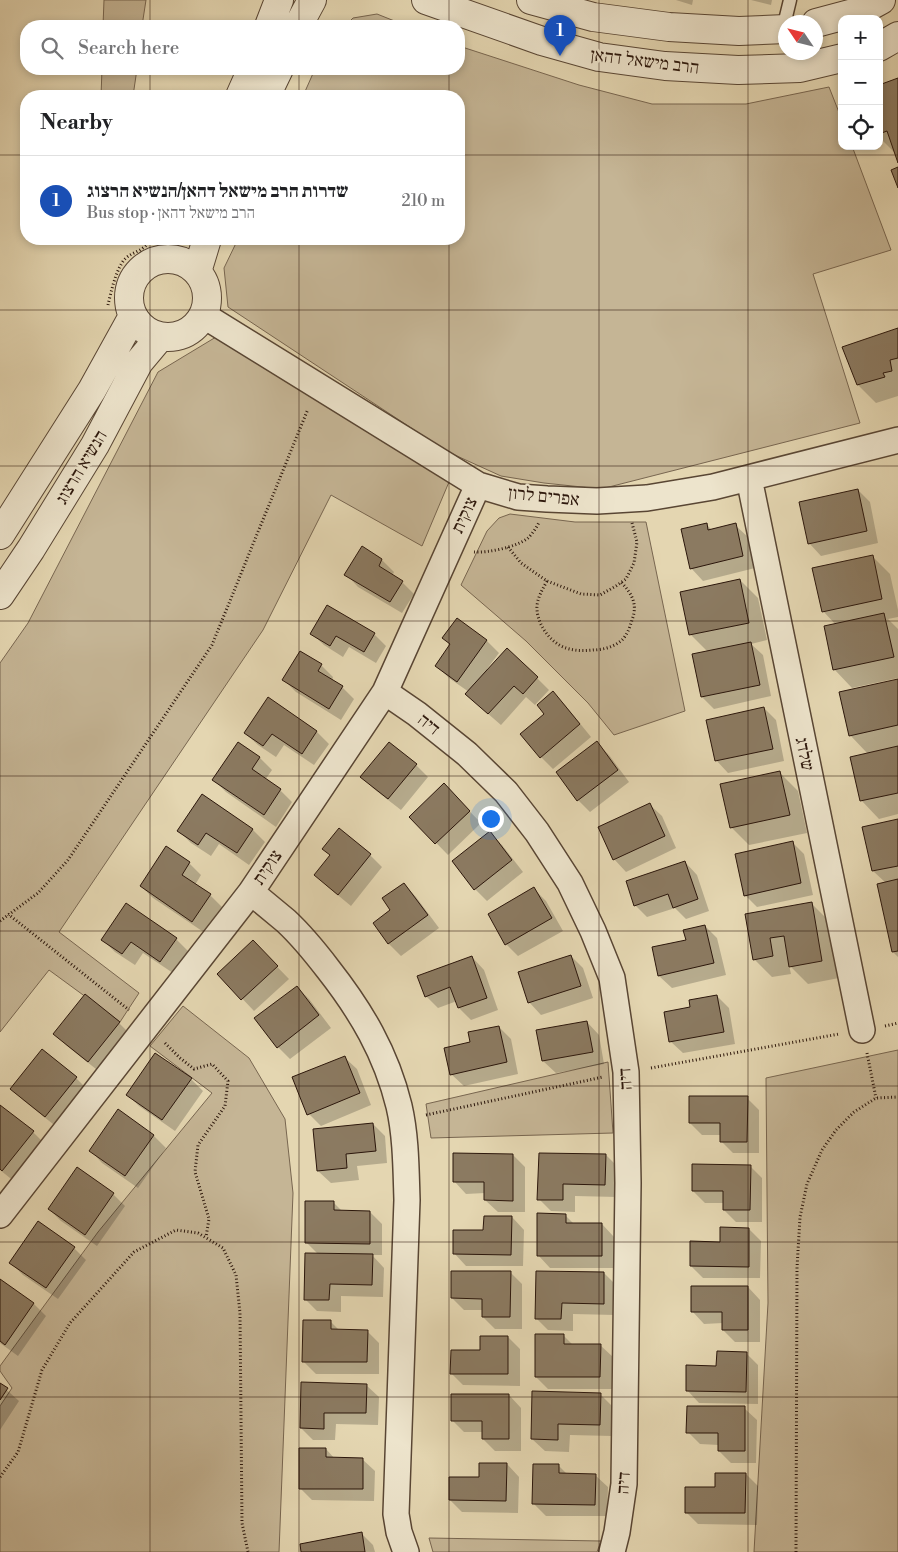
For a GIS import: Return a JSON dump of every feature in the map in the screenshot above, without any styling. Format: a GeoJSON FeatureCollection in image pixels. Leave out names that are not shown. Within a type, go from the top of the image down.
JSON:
{"type":"FeatureCollection","features":[{"type":"Feature","properties":{"kind":"street"},"geometry":{"type":"LineString","coordinates":[[271,20],[279,0]]}},
{"type":"Feature","properties":{"kind":"street"},"geometry":{"type":"LineString","coordinates":[[301,20],[312,0]]}},
{"type":"Feature","properties":{"kind":"street","name":"הרב מישאל דהאן"},"geometry":{"type":"LineString","coordinates":[[426,0],[542,41],[599,58],[666,66],[738,70],[800,68],[838,59]]}},
{"type":"Feature","properties":{"kind":"street","name":"הרב מישאל דהאן"},"geometry":{"type":"LineString","coordinates":[[531,0],[593,17],[669,27],[739,31],[778,29]]}},
{"type":"Feature","properties":{"kind":"street"},"geometry":{"type":"LineString","coordinates":[[823,21],[861,12],[880,0]]}},
{"type":"Feature","properties":{"kind":"street"},"geometry":{"type":"LineString","coordinates":[[883,45],[898,36]]}},
{"type":"Feature","properties":{"kind":"street"},"geometry":{"type":"LineString","coordinates":[[243,90],[249,75]]}},
{"type":"Feature","properties":{"kind":"street"},"geometry":{"type":"LineString","coordinates":[[269,90],[276,75]]}},
{"type":"Feature","properties":{"kind":"street"},"geometry":{"type":"LineString","coordinates":[[169,245],[136,275],[129,290],[129,305],[134,320],[145,331],[160,337],[175,337],[189,332],[201,321],[207,307],[207,291],[202,277],[191,266],[177,259],[170,245]]}},
{"type":"Feature","properties":{"kind":"street"},"geometry":{"type":"LineString","coordinates":[[197,272],[205,245]]}},
{"type":"Feature","properties":{"kind":"street","name":"אפרים לרון"},"geometry":{"type":"LineString","coordinates":[[203,315],[478,485],[518,497],[597,501],[647,498],[713,487],[898,440]]}},
{"type":"Feature","properties":{"kind":"street","name":"הנשיא הרצוג"},"geometry":{"type":"LineString","coordinates":[[0,535],[92,390],[133,316]]}},
{"type":"Feature","properties":{"kind":"street","name":"הנשיא הרצוג"},"geometry":{"type":"LineString","coordinates":[[0,595],[31,549],[95,445],[139,362],[160,337]]}},
{"type":"Feature","properties":{"kind":"street","name":"שלדג"},"geometry":{"type":"LineString","coordinates":[[749,478],[862,1030]]}},
{"type":"Feature","properties":{"kind":"street","name":"צוקית"},"geometry":{"type":"LineString","coordinates":[[0,1214],[250,892],[385,692],[478,485]]}},
{"type":"Feature","properties":{"kind":"street","name":"דיה"},"geometry":{"type":"LineString","coordinates":[[385,692],[417,714],[468,754],[506,792],[537,832],[570,883],[593,931],[612,978],[626,1072],[628,1183],[624,1484],[612,1552]]}},
{"type":"Feature","properties":{"kind":"street"},"geometry":{"type":"LineString","coordinates":[[250,892],[286,921],[344,989],[369,1027],[388,1068],[399,1108],[405,1148],[407,1200],[396,1514],[399,1532],[406,1552]]}},
{"type":"Feature","properties":{"kind":"lane"},"geometry":{"type":"LineString","coordinates":[[787,15],[790,0]]}},
{"type":"Feature","properties":{"kind":"path"},"geometry":{"type":"LineString","coordinates":[[0,921],[38,892],[68,860],[212,645],[317,385]]}},
{"type":"Feature","properties":{"kind":"path"},"geometry":{"type":"LineString","coordinates":[[449,550],[482,552],[508,547],[527,539],[538,526],[547,499]]}},
{"type":"Feature","properties":{"kind":"path"},"geometry":{"type":"LineString","coordinates":[[508,547],[521,563],[546,581],[581,594],[600,595],[626,578],[634,563],[637,542],[626,499]]}},
{"type":"Feature","properties":{"kind":"path"},"geometry":{"type":"LineString","coordinates":[[546,581],[540,592],[537,609],[542,626],[550,638],[564,648],[580,651],[604,650],[621,641],[630,628],[635,611],[631,593],[621,582]]}},
{"type":"Feature","properties":{"kind":"path"},"geometry":{"type":"LineString","coordinates":[[8,914],[148,1024],[187,1064],[194,1069],[212,1064],[228,1081],[225,1106],[198,1144],[196,1172],[209,1219],[206,1237]]}},
{"type":"Feature","properties":{"kind":"path"},"geometry":{"type":"LineString","coordinates":[[862,1030],[876,1098]]}},
{"type":"Feature","properties":{"kind":"path"},"geometry":{"type":"LineString","coordinates":[[796,1552],[797,1268],[800,1216],[808,1184],[822,1150],[836,1130],[854,1112],[876,1098],[898,1097]]}},
{"type":"Feature","properties":{"kind":"path"},"geometry":{"type":"LineString","coordinates":[[0,1477],[18,1452],[42,1370],[70,1323],[134,1252],[176,1230],[198,1233],[222,1248],[236,1276],[240,1313],[242,1523],[248,1552]]}},
{"type":"Feature","properties":{"kind":"shaded area"},"geometry":{"type":"Polygon","coordinates":[[[104,0],[146,0],[143,20],[103,20],[104,0]]]}},
{"type":"Feature","properties":{"kind":"shaded area"},"geometry":{"type":"Polygon","coordinates":[[[377,14],[392,20],[351,20],[377,14]]]}},
{"type":"Feature","properties":{"kind":"shaded area"},"geometry":{"type":"Polygon","coordinates":[[[465,48],[579,85],[652,104],[746,104],[829,87],[838,110],[838,150],[854,150],[891,250],[813,274],[860,423],[601,489],[501,476],[446,451],[228,307],[224,268],[235,245],[465,245],[465,90],[306,90],[312,75],[465,75],[465,48]]]}},
{"type":"Feature","properties":{"kind":"shaded area"},"geometry":{"type":"Polygon","coordinates":[[[102,75],[136,75],[134,90],[101,90],[102,75]]]}},
{"type":"Feature","properties":{"kind":"shaded area"},"geometry":{"type":"Polygon","coordinates":[[[216,337],[449,482],[422,546],[331,495],[263,630],[59,932],[139,993],[120,1022],[49,970],[0,1032],[0,663],[28,623],[158,372],[216,337]]]}},
{"type":"Feature","properties":{"kind":"shaded area"},"geometry":{"type":"Polygon","coordinates":[[[510,514],[575,522],[646,522],[685,711],[614,735],[588,703],[526,641],[461,585],[487,531],[499,518],[510,514]]]}},
{"type":"Feature","properties":{"kind":"shaded area"},"geometry":{"type":"Polygon","coordinates":[[[183,1006],[249,1058],[285,1119],[293,1193],[279,1552],[0,1552],[0,1406],[12,1388],[0,1371],[0,1366],[98,1232],[212,1093],[150,1046],[183,1006]]]}},
{"type":"Feature","properties":{"kind":"shaded area"},"geometry":{"type":"Polygon","coordinates":[[[898,1050],[898,1552],[754,1552],[768,1303],[766,1078],[898,1050]]]}},
{"type":"Feature","properties":{"kind":"shaded area"},"geometry":{"type":"Polygon","coordinates":[[[608,1062],[613,1133],[431,1138],[426,1104],[608,1062]]]}},
{"type":"Feature","properties":{"kind":"shaded area"},"geometry":{"type":"Polygon","coordinates":[[[429,1538],[601,1541],[597,1552],[433,1552],[429,1538]]]}},
{"type":"Feature","properties":{"kind":"building"},"geometry":{"type":"Polygon","coordinates":[[[898,78],[898,163],[887,131],[883,132],[883,84],[898,78]]]}},
{"type":"Feature","properties":{"kind":"building"},"geometry":{"type":"Polygon","coordinates":[[[898,167],[898,188],[891,170],[898,167]]]}},
{"type":"Feature","properties":{"kind":"building"},"geometry":{"type":"Polygon","coordinates":[[[898,328],[898,358],[890,360],[892,371],[883,373],[885,377],[857,385],[842,347],[898,328]]]}},
{"type":"Feature","properties":{"kind":"building"},"geometry":{"type":"Polygon","coordinates":[[[858,489],[867,531],[808,544],[799,502],[858,489]]]}},
{"type":"Feature","properties":{"kind":"building"},"geometry":{"type":"Polygon","coordinates":[[[707,523],[708,530],[736,523],[743,556],[690,569],[681,529],[707,523]]]}},
{"type":"Feature","properties":{"kind":"building"},"geometry":{"type":"Polygon","coordinates":[[[362,546],[382,559],[379,566],[403,581],[390,602],[344,575],[362,546]]]}},
{"type":"Feature","properties":{"kind":"building"},"geometry":{"type":"Polygon","coordinates":[[[873,555],[882,599],[822,612],[812,568],[873,555]]]}},
{"type":"Feature","properties":{"kind":"building"},"geometry":{"type":"Polygon","coordinates":[[[740,579],[749,623],[689,635],[680,592],[740,579]]]}},
{"type":"Feature","properties":{"kind":"building"},"geometry":{"type":"Polygon","coordinates":[[[327,605],[375,633],[364,652],[336,636],[330,646],[310,634],[327,605]]]}},
{"type":"Feature","properties":{"kind":"building"},"geometry":{"type":"Polygon","coordinates":[[[884,613],[894,657],[833,670],[824,626],[884,613]]]}},
{"type":"Feature","properties":{"kind":"building"},"geometry":{"type":"Polygon","coordinates":[[[457,618],[487,640],[457,682],[435,666],[450,644],[442,638],[457,618]]]}},
{"type":"Feature","properties":{"kind":"building"},"geometry":{"type":"Polygon","coordinates":[[[751,642],[760,685],[701,697],[692,654],[751,642]]]}},
{"type":"Feature","properties":{"kind":"building"},"geometry":{"type":"Polygon","coordinates":[[[507,648],[538,677],[523,694],[514,686],[488,714],[465,694],[507,648]]]}},
{"type":"Feature","properties":{"kind":"building"},"geometry":{"type":"Polygon","coordinates":[[[300,651],[322,664],[318,671],[343,686],[329,709],[282,680],[300,651]]]}},
{"type":"Feature","properties":{"kind":"building"},"geometry":{"type":"Polygon","coordinates":[[[898,679],[898,725],[849,736],[839,692],[898,679]]]}},
{"type":"Feature","properties":{"kind":"building"},"geometry":{"type":"Polygon","coordinates":[[[553,691],[580,724],[540,758],[520,734],[544,714],[537,705],[553,691]]]}},
{"type":"Feature","properties":{"kind":"building"},"geometry":{"type":"Polygon","coordinates":[[[268,697],[317,731],[302,754],[272,734],[263,746],[244,733],[268,697]]]}},
{"type":"Feature","properties":{"kind":"building"},"geometry":{"type":"Polygon","coordinates":[[[764,707],[773,749],[715,761],[706,720],[764,707]]]}},
{"type":"Feature","properties":{"kind":"building"},"geometry":{"type":"Polygon","coordinates":[[[597,741],[618,770],[577,801],[556,772],[597,741]]]}},
{"type":"Feature","properties":{"kind":"building"},"geometry":{"type":"Polygon","coordinates":[[[238,742],[260,757],[252,769],[281,789],[264,815],[212,780],[238,742]]]}},
{"type":"Feature","properties":{"kind":"building"},"geometry":{"type":"Polygon","coordinates":[[[389,742],[417,764],[388,799],[360,777],[389,742]]]}},
{"type":"Feature","properties":{"kind":"building"},"geometry":{"type":"Polygon","coordinates":[[[898,746],[898,793],[860,801],[850,757],[898,746]]]}},
{"type":"Feature","properties":{"kind":"building"},"geometry":{"type":"Polygon","coordinates":[[[780,771],[790,815],[730,828],[720,784],[780,771]]]}},
{"type":"Feature","properties":{"kind":"building"},"geometry":{"type":"Polygon","coordinates":[[[444,783],[470,811],[435,844],[409,817],[444,783]]]}},
{"type":"Feature","properties":{"kind":"building"},"geometry":{"type":"Polygon","coordinates":[[[202,794],[253,829],[237,853],[206,833],[198,845],[177,831],[202,794]]]}},
{"type":"Feature","properties":{"kind":"building"},"geometry":{"type":"Polygon","coordinates":[[[650,803],[665,836],[613,860],[598,827],[650,803]]]}},
{"type":"Feature","properties":{"kind":"building"},"geometry":{"type":"Polygon","coordinates":[[[898,819],[898,866],[872,871],[862,827],[898,819]]]}},
{"type":"Feature","properties":{"kind":"building"},"geometry":{"type":"Polygon","coordinates":[[[339,828],[371,854],[338,895],[314,875],[330,855],[322,849],[339,828]]]}},
{"type":"Feature","properties":{"kind":"building"},"geometry":{"type":"Polygon","coordinates":[[[490,831],[512,860],[474,890],[452,861],[490,831]]]}},
{"type":"Feature","properties":{"kind":"building"},"geometry":{"type":"Polygon","coordinates":[[[793,841],[801,883],[744,896],[735,854],[793,841]]]}},
{"type":"Feature","properties":{"kind":"building"},"geometry":{"type":"Polygon","coordinates":[[[166,846],[190,862],[182,875],[211,894],[192,922],[140,886],[166,846]]]}},
{"type":"Feature","properties":{"kind":"building"},"geometry":{"type":"Polygon","coordinates":[[[685,861],[698,899],[673,908],[668,894],[634,906],[626,881],[685,861]]]}},
{"type":"Feature","properties":{"kind":"building"},"geometry":{"type":"Polygon","coordinates":[[[898,879],[898,951],[892,952],[877,884],[898,879]]]}},
{"type":"Feature","properties":{"kind":"building"},"geometry":{"type":"Polygon","coordinates":[[[404,883],[428,915],[388,944],[373,923],[390,910],[382,898],[404,883]]]}},
{"type":"Feature","properties":{"kind":"building"},"geometry":{"type":"Polygon","coordinates":[[[534,887],[552,918],[505,945],[488,914],[534,887]]]}},
{"type":"Feature","properties":{"kind":"building"},"geometry":{"type":"Polygon","coordinates":[[[812,902],[822,961],[789,967],[784,936],[770,938],[773,956],[753,960],[745,914],[812,902]]]}},
{"type":"Feature","properties":{"kind":"building"},"geometry":{"type":"Polygon","coordinates":[[[126,903],[177,938],[160,962],[131,942],[122,954],[101,940],[126,903]]]}},
{"type":"Feature","properties":{"kind":"building"},"geometry":{"type":"Polygon","coordinates":[[[705,925],[714,963],[658,976],[652,947],[686,940],[683,930],[705,925]]]}},
{"type":"Feature","properties":{"kind":"building"},"geometry":{"type":"Polygon","coordinates":[[[253,940],[278,966],[241,1000],[217,974],[253,940]]]}},
{"type":"Feature","properties":{"kind":"building"},"geometry":{"type":"Polygon","coordinates":[[[571,955],[581,986],[528,1003],[518,972],[571,955]]]}},
{"type":"Feature","properties":{"kind":"building"},"geometry":{"type":"Polygon","coordinates":[[[472,956],[487,998],[458,1008],[450,987],[425,997],[417,976],[472,956]]]}},
{"type":"Feature","properties":{"kind":"building"},"geometry":{"type":"Polygon","coordinates":[[[297,986],[319,1015],[277,1048],[254,1018],[297,986]]]}},
{"type":"Feature","properties":{"kind":"building"},"geometry":{"type":"Polygon","coordinates":[[[85,994],[120,1022],[88,1062],[53,1034],[85,994]]]}},
{"type":"Feature","properties":{"kind":"building"},"geometry":{"type":"Polygon","coordinates":[[[717,995],[724,1032],[669,1042],[664,1012],[690,1007],[689,1000],[717,995]]]}},
{"type":"Feature","properties":{"kind":"building"},"geometry":{"type":"Polygon","coordinates":[[[587,1021],[593,1052],[542,1061],[536,1030],[587,1021]]]}},
{"type":"Feature","properties":{"kind":"building"},"geometry":{"type":"Polygon","coordinates":[[[499,1026],[507,1062],[450,1075],[444,1048],[470,1042],[468,1032],[499,1026]]]}},
{"type":"Feature","properties":{"kind":"building"},"geometry":{"type":"Polygon","coordinates":[[[42,1049],[77,1077],[45,1117],[10,1089],[42,1049]]]}},
{"type":"Feature","properties":{"kind":"building"},"geometry":{"type":"Polygon","coordinates":[[[155,1053],[192,1078],[162,1120],[126,1095],[155,1053]]]}},
{"type":"Feature","properties":{"kind":"building"},"geometry":{"type":"Polygon","coordinates":[[[345,1056],[360,1093],[307,1115],[292,1077],[345,1056]]]}},
{"type":"Feature","properties":{"kind":"building"},"geometry":{"type":"Polygon","coordinates":[[[689,1096],[748,1096],[747,1142],[720,1142],[720,1123],[689,1123],[689,1096]]]}},
{"type":"Feature","properties":{"kind":"building"},"geometry":{"type":"Polygon","coordinates":[[[0,1105],[34,1131],[2,1171],[0,1169],[0,1105]]]}},
{"type":"Feature","properties":{"kind":"building"},"geometry":{"type":"Polygon","coordinates":[[[118,1109],[154,1135],[125,1176],[89,1151],[118,1109]]]}},
{"type":"Feature","properties":{"kind":"building"},"geometry":{"type":"Polygon","coordinates":[[[373,1123],[376,1151],[346,1154],[347,1168],[317,1171],[313,1129],[373,1123]]]}},
{"type":"Feature","properties":{"kind":"building"},"geometry":{"type":"Polygon","coordinates":[[[453,1153],[513,1154],[513,1201],[484,1200],[484,1182],[453,1182],[453,1153]]]}},
{"type":"Feature","properties":{"kind":"building"},"geometry":{"type":"Polygon","coordinates":[[[539,1153],[606,1154],[605,1185],[563,1184],[563,1200],[537,1200],[539,1153]]]}},
{"type":"Feature","properties":{"kind":"building"},"geometry":{"type":"Polygon","coordinates":[[[692,1164],[751,1165],[750,1210],[723,1210],[723,1191],[692,1191],[692,1164]]]}},
{"type":"Feature","properties":{"kind":"building"},"geometry":{"type":"Polygon","coordinates":[[[77,1167],[114,1193],[85,1235],[48,1209],[77,1167]]]}},
{"type":"Feature","properties":{"kind":"building"},"geometry":{"type":"Polygon","coordinates":[[[305,1201],[334,1201],[334,1210],[370,1211],[370,1244],[305,1243],[305,1201]]]}},
{"type":"Feature","properties":{"kind":"building"},"geometry":{"type":"Polygon","coordinates":[[[537,1213],[566,1214],[566,1223],[602,1223],[602,1256],[537,1256],[537,1213]]]}},
{"type":"Feature","properties":{"kind":"building"},"geometry":{"type":"Polygon","coordinates":[[[484,1216],[512,1216],[511,1255],[453,1254],[453,1230],[483,1230],[484,1216]]]}},
{"type":"Feature","properties":{"kind":"building"},"geometry":{"type":"Polygon","coordinates":[[[38,1221],[75,1247],[46,1288],[9,1263],[38,1221]]]}},
{"type":"Feature","properties":{"kind":"building"},"geometry":{"type":"Polygon","coordinates":[[[720,1227],[749,1228],[749,1267],[690,1266],[690,1241],[720,1242],[720,1227]]]}},
{"type":"Feature","properties":{"kind":"building"},"geometry":{"type":"Polygon","coordinates":[[[305,1253],[373,1254],[372,1285],[330,1284],[329,1300],[304,1300],[305,1253]]]}},
{"type":"Feature","properties":{"kind":"building"},"geometry":{"type":"Polygon","coordinates":[[[451,1271],[511,1271],[510,1317],[482,1317],[482,1299],[451,1298],[451,1271]]]}},
{"type":"Feature","properties":{"kind":"building"},"geometry":{"type":"Polygon","coordinates":[[[536,1271],[604,1272],[604,1304],[562,1303],[561,1319],[535,1319],[536,1271]]]}},
{"type":"Feature","properties":{"kind":"building"},"geometry":{"type":"Polygon","coordinates":[[[0,1279],[34,1303],[5,1345],[0,1341],[0,1279]]]}},
{"type":"Feature","properties":{"kind":"building"},"geometry":{"type":"Polygon","coordinates":[[[691,1286],[748,1286],[748,1330],[722,1330],[722,1312],[691,1312],[691,1286]]]}},
{"type":"Feature","properties":{"kind":"building"},"geometry":{"type":"Polygon","coordinates":[[[303,1320],[331,1320],[331,1329],[368,1330],[367,1362],[302,1362],[303,1320]]]}},
{"type":"Feature","properties":{"kind":"building"},"geometry":{"type":"Polygon","coordinates":[[[535,1334],[564,1334],[564,1344],[601,1344],[600,1377],[535,1377],[535,1334]]]}},
{"type":"Feature","properties":{"kind":"building"},"geometry":{"type":"Polygon","coordinates":[[[480,1336],[508,1336],[508,1374],[450,1374],[451,1350],[480,1350],[480,1336]]]}},
{"type":"Feature","properties":{"kind":"building"},"geometry":{"type":"Polygon","coordinates":[[[717,1351],[747,1352],[746,1392],[686,1391],[686,1365],[716,1366],[717,1351]]]}},
{"type":"Feature","properties":{"kind":"building"},"geometry":{"type":"Polygon","coordinates":[[[301,1382],[367,1384],[366,1413],[324,1413],[324,1429],[300,1428],[301,1382]]]}},
{"type":"Feature","properties":{"kind":"building"},"geometry":{"type":"Polygon","coordinates":[[[0,1383],[8,1388],[0,1400],[0,1383]]]}},
{"type":"Feature","properties":{"kind":"building"},"geometry":{"type":"Polygon","coordinates":[[[532,1391],[601,1393],[600,1425],[558,1424],[558,1440],[531,1439],[532,1391]]]}},
{"type":"Feature","properties":{"kind":"building"},"geometry":{"type":"Polygon","coordinates":[[[451,1394],[509,1394],[509,1439],[482,1439],[482,1421],[451,1421],[451,1394]]]}},
{"type":"Feature","properties":{"kind":"building"},"geometry":{"type":"Polygon","coordinates":[[[687,1406],[745,1406],[745,1451],[718,1451],[718,1433],[686,1433],[687,1406]]]}},
{"type":"Feature","properties":{"kind":"building"},"geometry":{"type":"Polygon","coordinates":[[[299,1448],[326,1448],[326,1457],[363,1458],[363,1489],[299,1489],[299,1448]]]}},
{"type":"Feature","properties":{"kind":"building"},"geometry":{"type":"Polygon","coordinates":[[[479,1463],[507,1463],[506,1501],[449,1500],[449,1477],[479,1477],[479,1463]]]}},
{"type":"Feature","properties":{"kind":"building"},"geometry":{"type":"Polygon","coordinates":[[[533,1464],[559,1464],[559,1473],[596,1474],[595,1505],[532,1504],[533,1464]]]}},
{"type":"Feature","properties":{"kind":"building"},"geometry":{"type":"Polygon","coordinates":[[[715,1473],[746,1473],[745,1513],[685,1513],[685,1487],[715,1487],[715,1473]]]}},
{"type":"Feature","properties":{"kind":"building"},"geometry":{"type":"Polygon","coordinates":[[[362,1532],[365,1552],[301,1552],[300,1544],[362,1532]]]}},
{"type":"Feature","properties":{"kind":"place","name":"שדרות הרב מישאל דהאן/הנשיא הרצוג"},"geometry":{"type":"Point","coordinates":[560,56]}}]}
